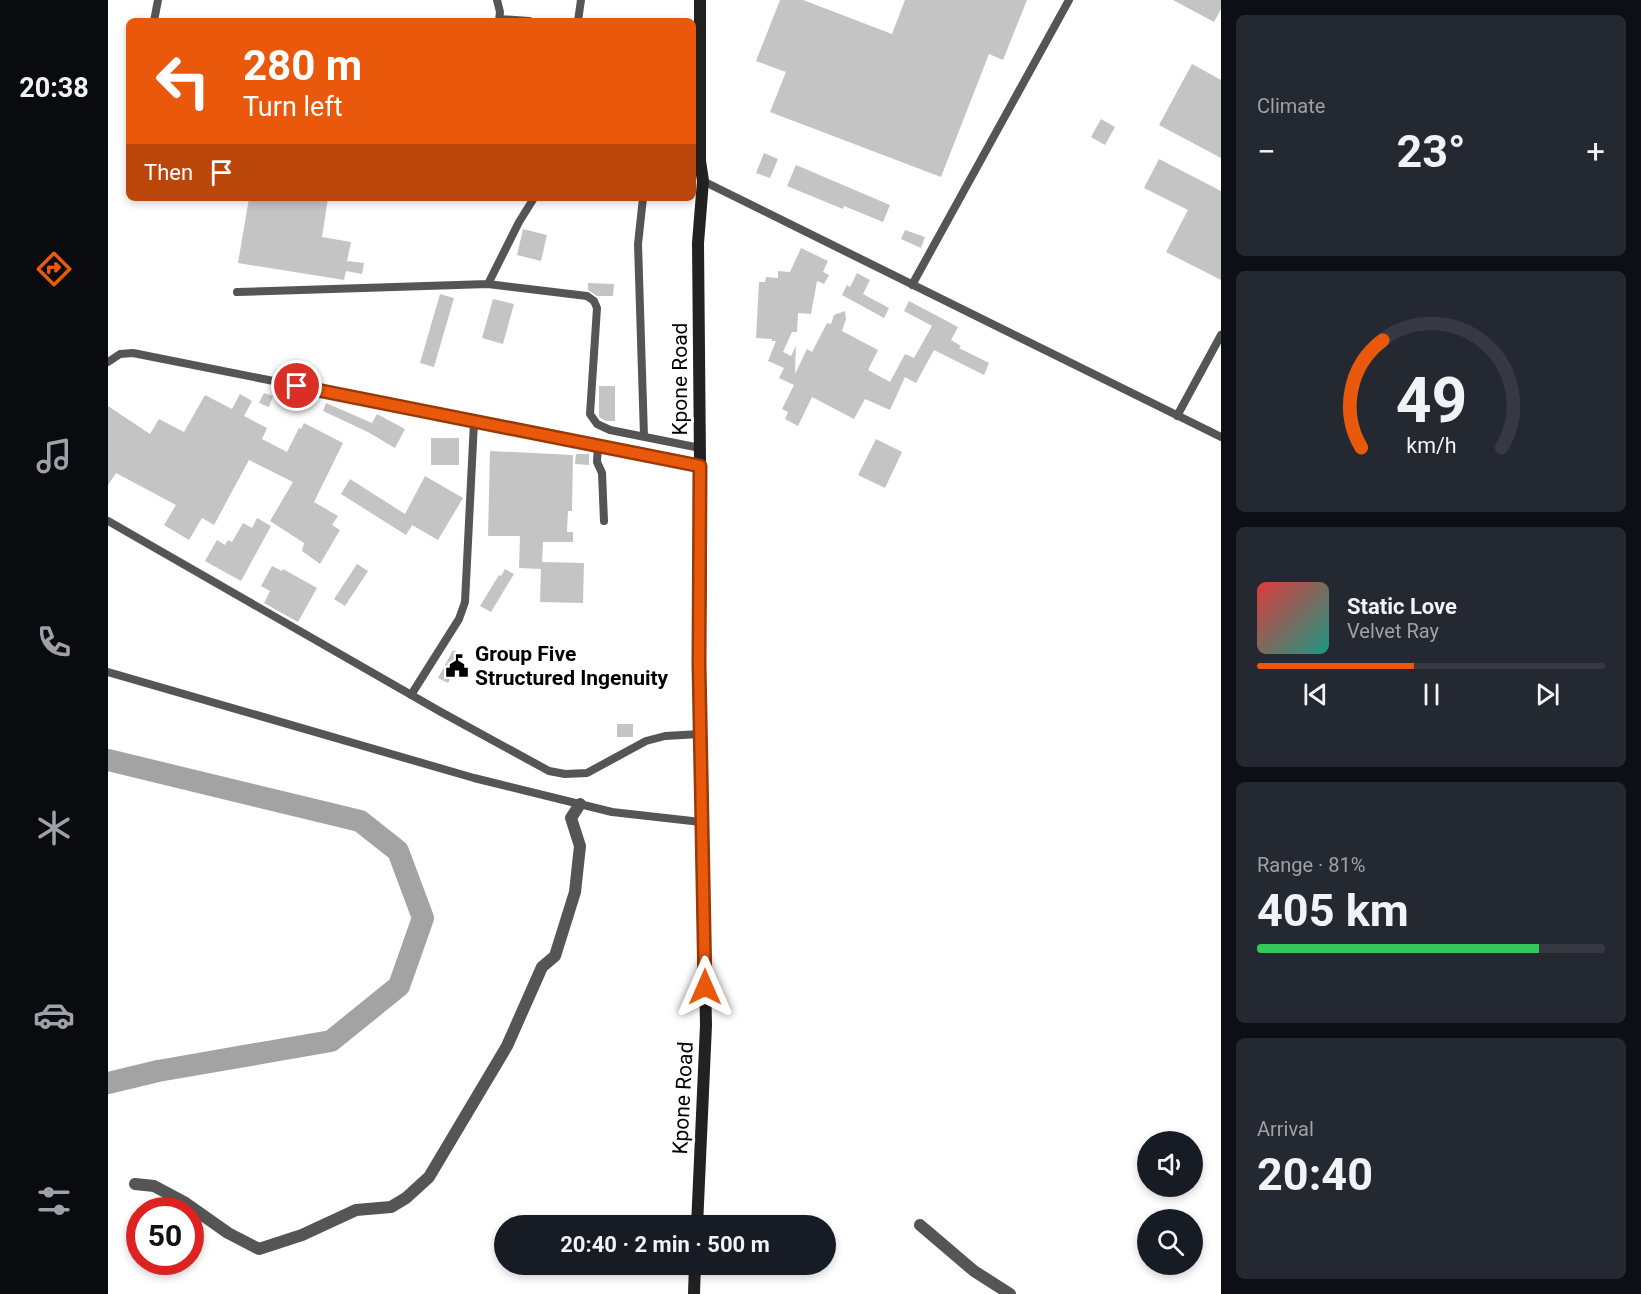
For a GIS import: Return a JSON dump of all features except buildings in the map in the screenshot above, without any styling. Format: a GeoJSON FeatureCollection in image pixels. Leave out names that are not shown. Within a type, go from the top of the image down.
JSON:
{"type":"FeatureCollection","features":[{"type":"Feature","properties":{"kind":"main road","name":"Kpone Road"},"geometry":{"type":"LineString","coordinates":[[697,1215],[706,1025],[700,734],[698,243],[703,181],[697,138],[696,29],[700,0]]}},
{"type":"Feature","properties":{"kind":"main road"},"geometry":{"type":"LineString","coordinates":[[694,1294],[695,1275]]}},
{"type":"Feature","properties":{"kind":"street"},"geometry":{"type":"LineString","coordinates":[[135,1184],[154,1186],[184,1202],[228,1233],[259,1249],[302,1235],[356,1210],[391,1207],[406,1198],[429,1177],[507,1046],[542,967],[555,956],[575,892],[580,846],[571,818],[580,804]]}},
{"type":"Feature","properties":{"kind":"street"},"geometry":{"type":"LineString","coordinates":[[920,1225],[974,1271],[1010,1294]]}},
{"type":"Feature","properties":{"kind":"lane"},"geometry":{"type":"LineString","coordinates":[[155,18],[158,0]]}},
{"type":"Feature","properties":{"kind":"lane"},"geometry":{"type":"LineString","coordinates":[[497,0],[499,18]]}},
{"type":"Feature","properties":{"kind":"lane"},"geometry":{"type":"LineString","coordinates":[[578,18],[581,0]]}},
{"type":"Feature","properties":{"kind":"lane"},"geometry":{"type":"LineString","coordinates":[[912,285],[1069,0]]}},
{"type":"Feature","properties":{"kind":"lane"},"geometry":{"type":"LineString","coordinates":[[703,181],[1221,437]]}},
{"type":"Feature","properties":{"kind":"lane"},"geometry":{"type":"LineString","coordinates":[[488,284],[532,201]]}},
{"type":"Feature","properties":{"kind":"lane"},"geometry":{"type":"LineString","coordinates":[[643,201],[638,244],[644,436]]}},
{"type":"Feature","properties":{"kind":"lane"},"geometry":{"type":"LineString","coordinates":[[237,292],[488,284],[587,296],[594,301],[597,308],[590,414],[593,420],[604,428],[700,448]]}},
{"type":"Feature","properties":{"kind":"lane"},"geometry":{"type":"LineString","coordinates":[[1177,416],[1221,335]]}},
{"type":"Feature","properties":{"kind":"lane"},"geometry":{"type":"LineString","coordinates":[[108,362],[120,354],[133,353],[700,466]]}},
{"type":"Feature","properties":{"kind":"lane"},"geometry":{"type":"LineString","coordinates":[[411,695],[459,619],[465,602],[474,422]]}},
{"type":"Feature","properties":{"kind":"lane"},"geometry":{"type":"LineString","coordinates":[[598,446],[597,462],[602,472],[604,521]]}},
{"type":"Feature","properties":{"kind":"lane"},"geometry":{"type":"LineString","coordinates":[[108,521],[411,695],[549,771],[564,774],[587,773],[646,741],[665,736],[700,734]]}},
{"type":"Feature","properties":{"kind":"lane"},"geometry":{"type":"LineString","coordinates":[[108,672],[474,778],[612,812],[702,822]]}},
{"type":"Feature","properties":{"kind":"waterway"},"geometry":{"type":"LineString","coordinates":[[108,760],[360,821],[398,851],[423,918],[399,986],[331,1041],[158,1071],[108,1083]]}},
{"type":"Feature","properties":{"kind":"place","name":"Group Five Structured Ingenuity"},"geometry":{"type":"Point","coordinates":[457,666]}},
{"type":"Feature","properties":{"kind":"route"},"geometry":{"type":"LineString","coordinates":[[297,386],[700,466],[699,664],[705,987]]}}]}
